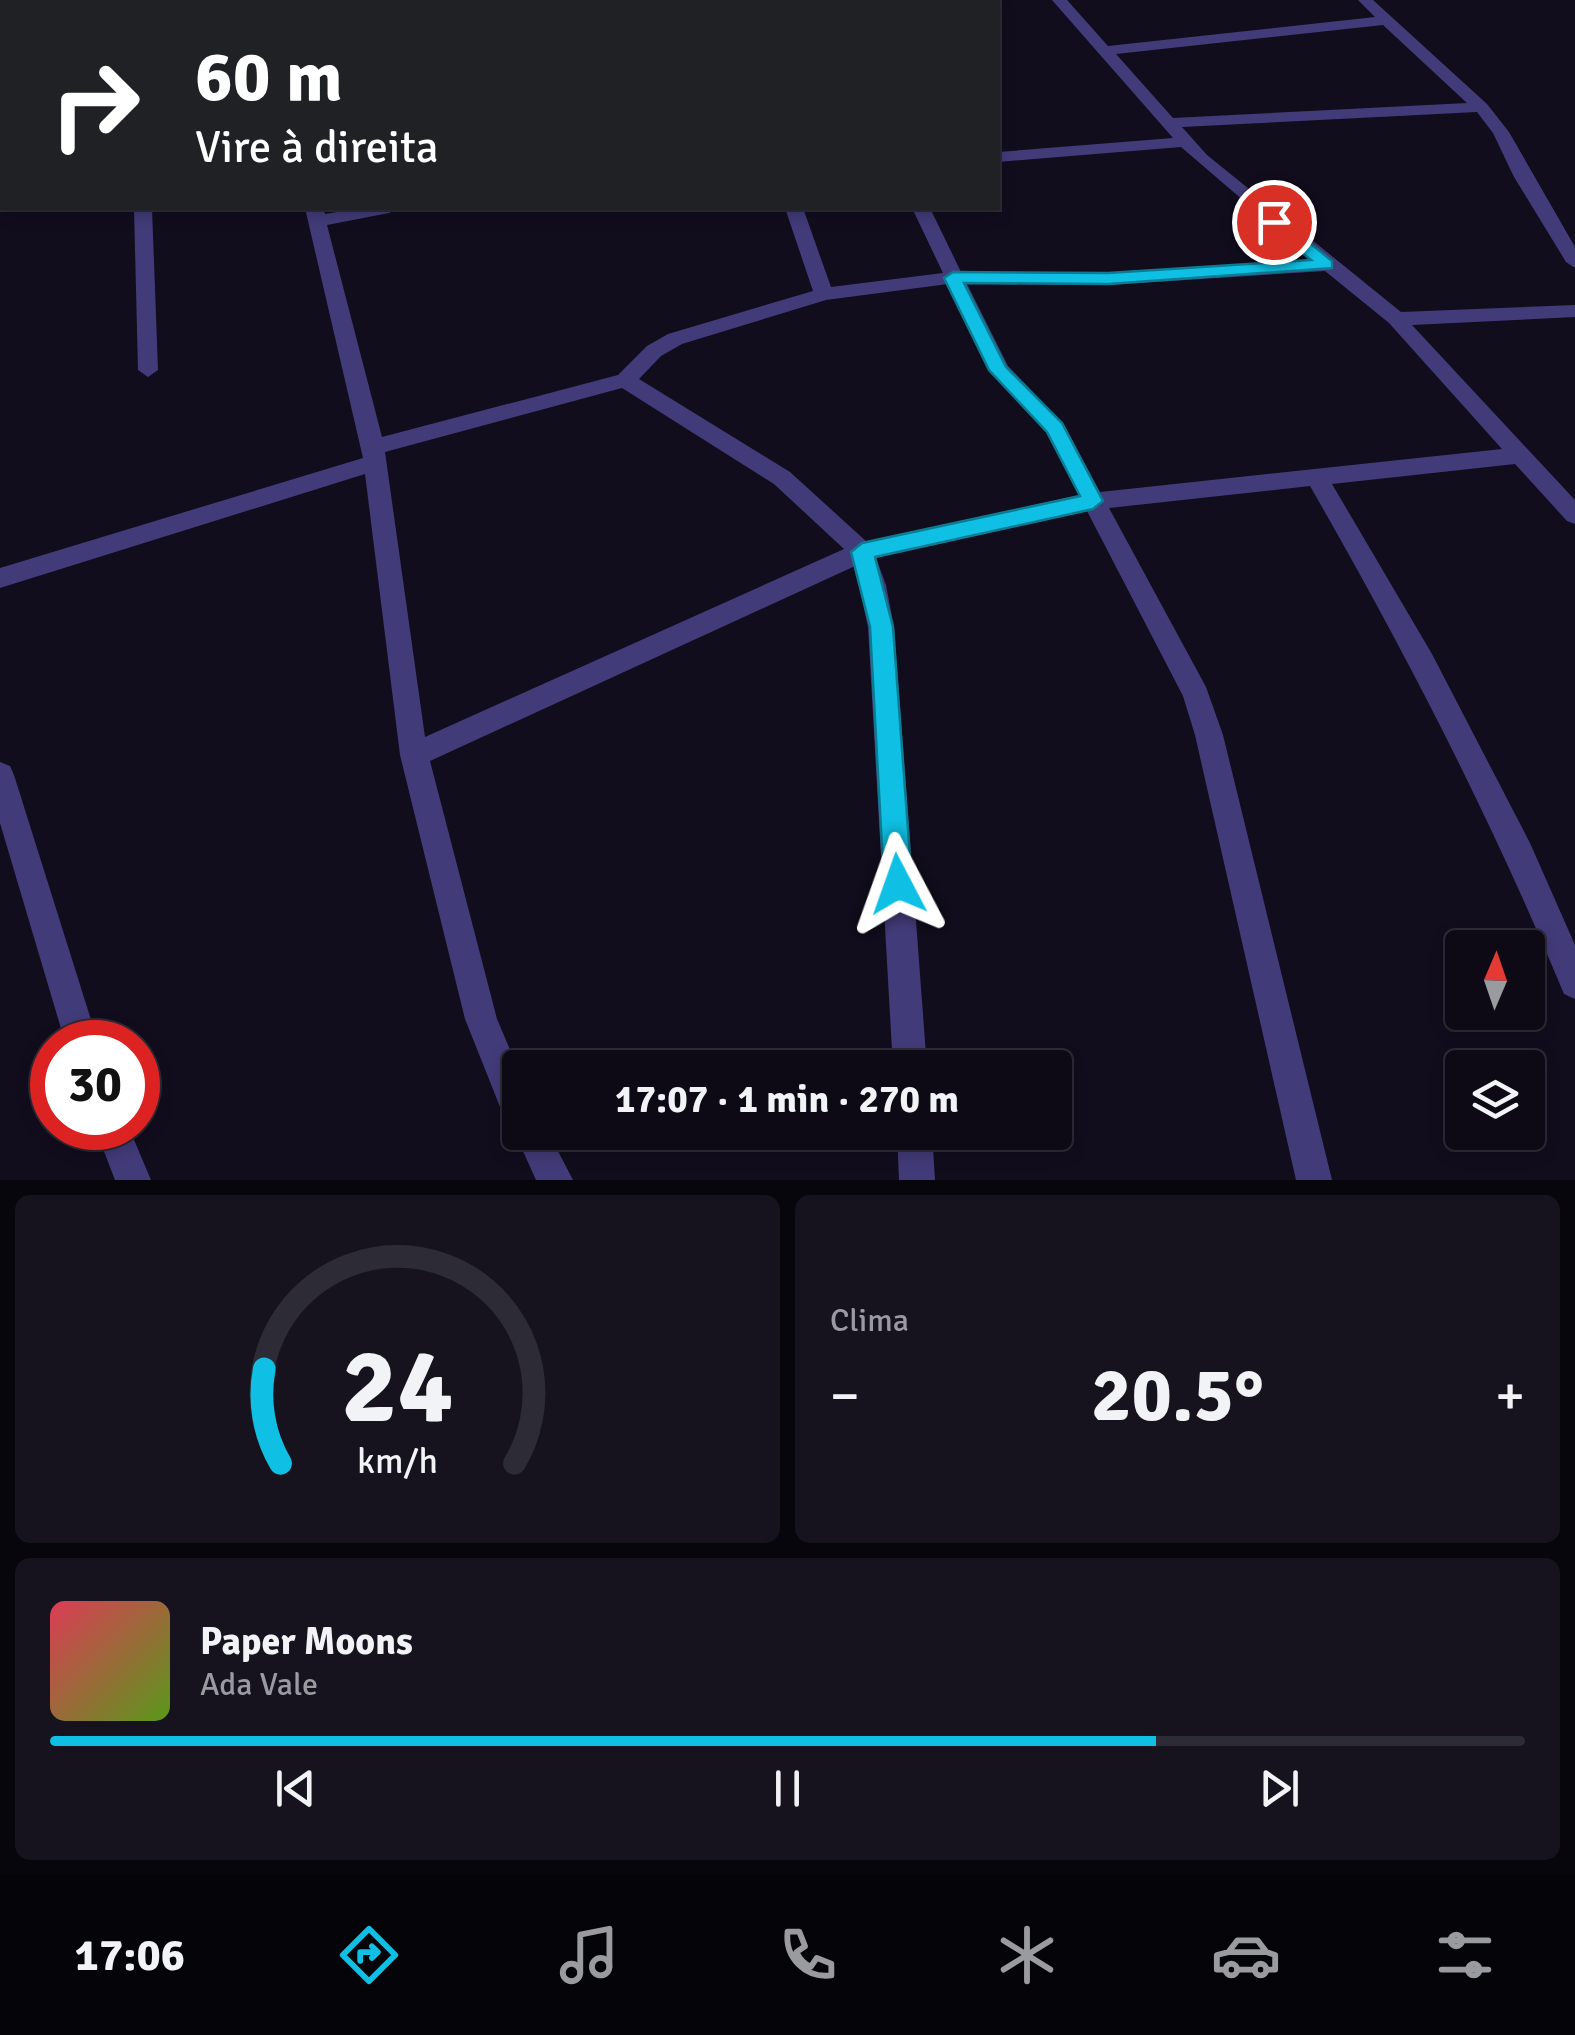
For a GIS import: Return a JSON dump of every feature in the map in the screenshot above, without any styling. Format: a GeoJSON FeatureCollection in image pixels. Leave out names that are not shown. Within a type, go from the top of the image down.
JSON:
{"type":"FeatureCollection","features":[{"type":"Feature","properties":{"kind":"street"},"geometry":{"type":"LineString","coordinates":[[1059,0],[1184,142],[1247,200],[1396,319],[1575,515]]}},
{"type":"Feature","properties":{"kind":"street"},"geometry":{"type":"LineString","coordinates":[[1365,0],[1481,107],[1566,236],[1575,262]]}},
{"type":"Feature","properties":{"kind":"street"},"geometry":{"type":"LineString","coordinates":[[1104,51],[1388,20]]}},
{"type":"Feature","properties":{"kind":"street"},"geometry":{"type":"LineString","coordinates":[[1166,122],[1481,107]]}},
{"type":"Feature","properties":{"kind":"street"},"geometry":{"type":"LineString","coordinates":[[1000,157],[1184,142]]}},
{"type":"Feature","properties":{"kind":"street"},"geometry":{"type":"LineString","coordinates":[[143,210],[148,370]]}},
{"type":"Feature","properties":{"kind":"street"},"geometry":{"type":"LineString","coordinates":[[364,210],[315,214],[374,455],[414,755],[481,1019],[502,1071]]}},
{"type":"Feature","properties":{"kind":"street"},"geometry":{"type":"LineString","coordinates":[[795,210],[824,294]]}},
{"type":"Feature","properties":{"kind":"street"},"geometry":{"type":"LineString","coordinates":[[922,210],[998,370],[1054,428],[1196,696],[1209,735],[1314,1180]]}},
{"type":"Feature","properties":{"kind":"street"},"geometry":{"type":"LineString","coordinates":[[0,578],[374,455],[625,380],[654,351],[675,339],[824,294],[953,278],[1108,279],[1326,264]]}},
{"type":"Feature","properties":{"kind":"street"},"geometry":{"type":"LineString","coordinates":[[1396,319],[1575,311]]}},
{"type":"Feature","properties":{"kind":"street"},"geometry":{"type":"LineString","coordinates":[[625,380],[782,478],[862,552],[881,627],[909,1050]]}},
{"type":"Feature","properties":{"kind":"street"},"geometry":{"type":"LineString","coordinates":[[414,755],[862,552],[1093,501],[1520,456]]}},
{"type":"Feature","properties":{"kind":"street"},"geometry":{"type":"LineString","coordinates":[[1316,477],[1394,608],[1488,788],[1575,983]]}},
{"type":"Feature","properties":{"kind":"street"},"geometry":{"type":"LineString","coordinates":[[0,775],[75,1020]]}},
{"type":"Feature","properties":{"kind":"street"},"geometry":{"type":"LineString","coordinates":[[121,1150],[133,1180]]}},
{"type":"Feature","properties":{"kind":"street"},"geometry":{"type":"LineString","coordinates":[[539,1150],[555,1180]]}},
{"type":"Feature","properties":{"kind":"street"},"geometry":{"type":"LineString","coordinates":[[915,1150],[917,1180]]}},
{"type":"Feature","properties":{"kind":"route"},"geometry":{"type":"LineString","coordinates":[[898,884],[881,627],[874,584],[862,552],[1093,501],[1054,428],[998,370],[953,278],[1108,279],[1326,264],[1274,222]]}}]}
